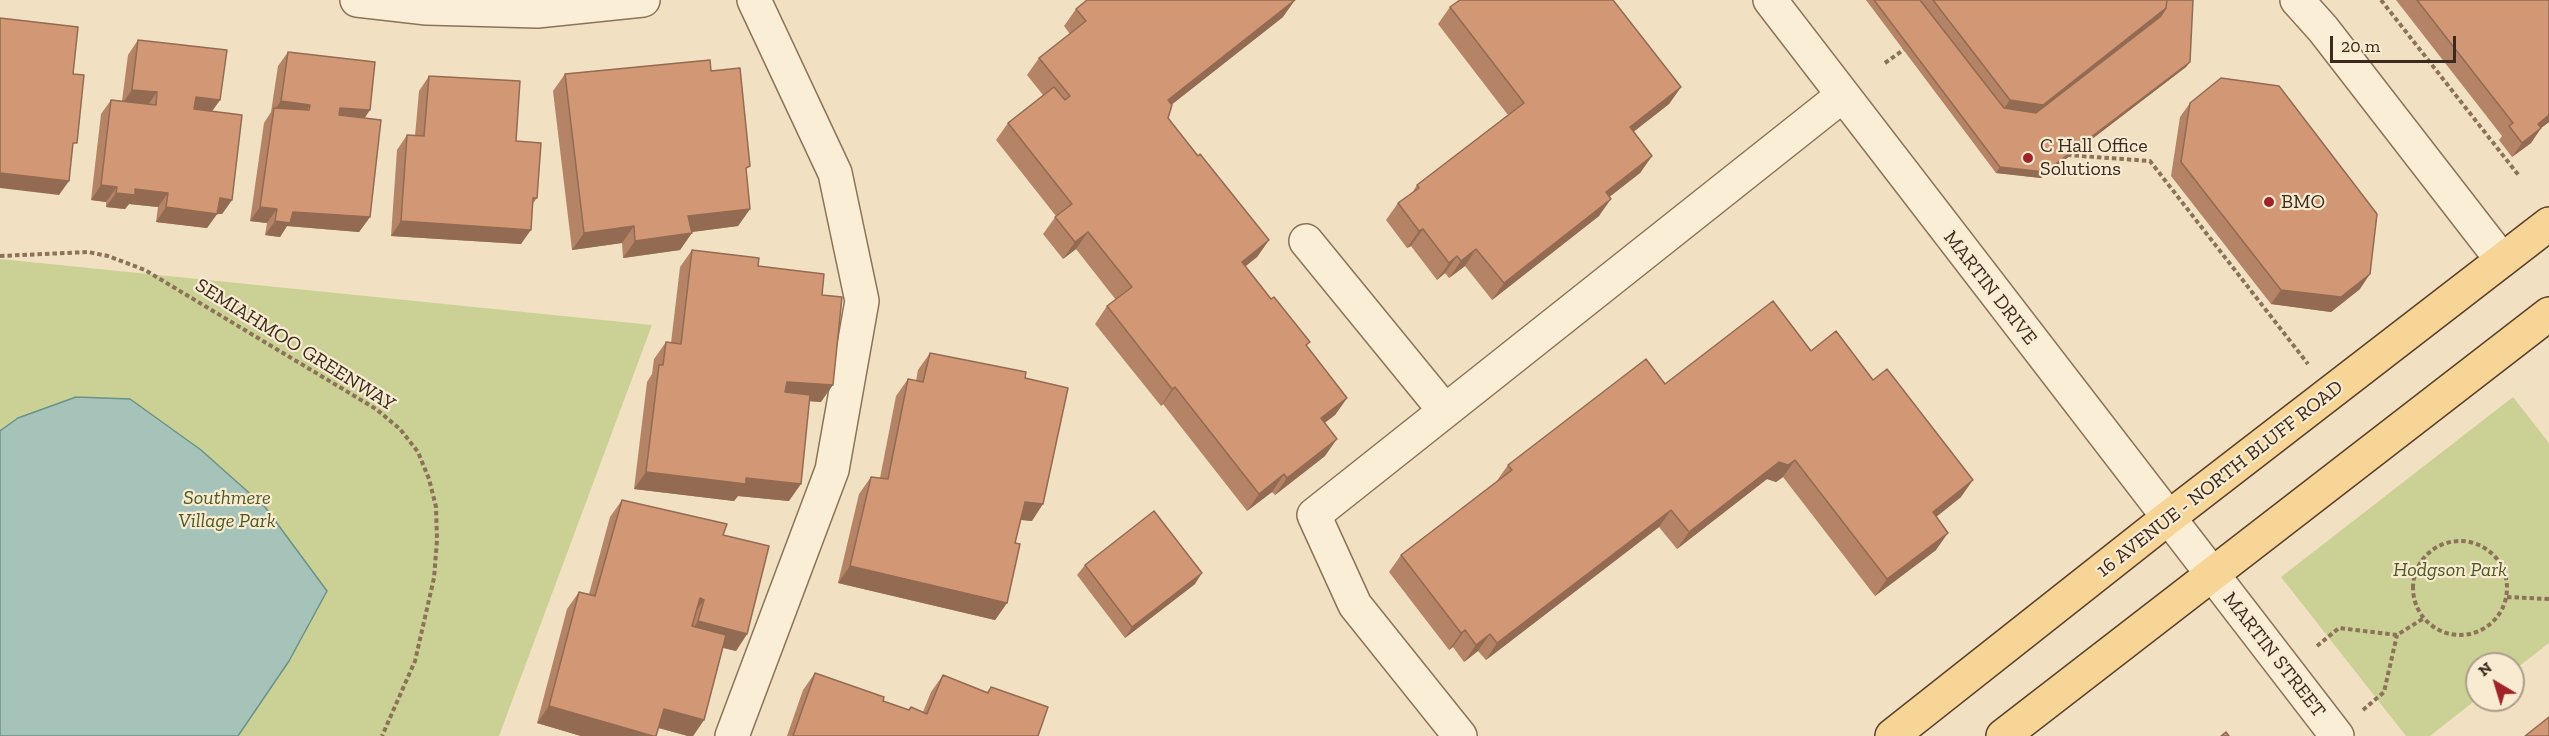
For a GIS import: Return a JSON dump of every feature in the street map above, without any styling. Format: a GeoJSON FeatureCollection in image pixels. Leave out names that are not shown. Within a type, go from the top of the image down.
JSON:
{"type":"FeatureCollection","features":[{"type":"Feature","properties":{"kind":"main road","name":"16 AVENUE - NORTH BLUFF ROAD"},"geometry":{"type":"LineString","coordinates":[[1892,736],[2168,518],[2549,224]]}},
{"type":"Feature","properties":{"kind":"main road"},"geometry":{"type":"LineString","coordinates":[[2003,736],[2549,314]]}},
{"type":"Feature","properties":{"kind":"street"},"geometry":{"type":"LineString","coordinates":[[357,0],[427,8],[537,11],[643,0]]}},
{"type":"Feature","properties":{"kind":"street"},"geometry":{"type":"LineString","coordinates":[[732,736],[832,471],[862,301],[835,173],[754,0]]}},
{"type":"Feature","properties":{"kind":"street","name":"MARTIN DRIVE"},"geometry":{"type":"LineString","coordinates":[[1770,0],[2212,574]]}},
{"type":"Feature","properties":{"kind":"street"},"geometry":{"type":"LineString","coordinates":[[2297,0],[2325,31],[2502,260]]}},
{"type":"Feature","properties":{"kind":"street"},"geometry":{"type":"LineString","coordinates":[[1460,736],[1355,605],[1314,515],[1842,96]]}},
{"type":"Feature","properties":{"kind":"street"},"geometry":{"type":"LineString","coordinates":[[1306,241],[1445,411]]}},
{"type":"Feature","properties":{"kind":"street","name":"MARTIN STREET"},"geometry":{"type":"LineString","coordinates":[[2212,574],[2336,735]]}},
{"type":"Feature","properties":{"kind":"path"},"geometry":{"type":"LineString","coordinates":[[2381,0],[2520,177]]}},
{"type":"Feature","properties":{"kind":"path"},"geometry":{"type":"LineString","coordinates":[[1885,63],[1908,46]]}},
{"type":"Feature","properties":{"kind":"path"},"geometry":{"type":"LineString","coordinates":[[2066,145],[2063,155],[2150,161],[2311,367]]}},
{"type":"Feature","properties":{"kind":"path"},"geometry":{"type":"LineString","coordinates":[[2214,243],[2220,238]]}},
{"type":"Feature","properties":{"kind":"path","name":"SEMIAHMOO GREENWAY"},"geometry":{"type":"LineString","coordinates":[[0,256],[88,252],[108,256],[145,270],[376,410],[400,429],[418,452],[429,478],[436,507],[437,540],[434,578],[415,661],[382,736]]}},
{"type":"Feature","properties":{"kind":"path"},"geometry":{"type":"LineString","coordinates":[[2470,541],[2484,546],[2504,567],[2508,582],[2507,597],[2502,610],[2492,623],[2480,632],[2464,635],[2449,634],[2435,628],[2416,606],[2412,591],[2414,576],[2419,563],[2429,552],[2448,542],[2470,541]]}},
{"type":"Feature","properties":{"kind":"path"},"geometry":{"type":"LineString","coordinates":[[2507,597],[2549,599]]}},
{"type":"Feature","properties":{"kind":"path"},"geometry":{"type":"LineString","coordinates":[[2285,670],[2339,628],[2397,634],[2424,618]]}},
{"type":"Feature","properties":{"kind":"path"},"geometry":{"type":"LineString","coordinates":[[2336,735],[2384,692],[2397,634]]}},
{"type":"Feature","properties":{"kind":"green space","name":"Southmere Village Park"},"geometry":{"type":"Polygon","coordinates":[[[0,259],[652,325],[499,736],[0,736],[0,259]]]}},
{"type":"Feature","properties":{"kind":"green space","name":"Hodgson Park"},"geometry":{"type":"Polygon","coordinates":[[[2513,397],[2549,443],[2549,643],[2525,662],[2525,652],[2465,652],[2465,708],[2430,736],[2406,736],[2281,577],[2513,397]]]}},
{"type":"Feature","properties":{"kind":"water"},"geometry":{"type":"Polygon","coordinates":[[[76,397],[130,399],[201,450],[265,507],[327,591],[289,661],[238,736],[0,736],[0,431],[18,418],[76,397]]]}},
{"type":"Feature","properties":{"kind":"building"},"geometry":{"type":"Polygon","coordinates":[[[1087,0],[1295,0],[1168,100],[1172,105],[1168,118],[1269,240],[1242,262],[1271,299],[1274,297],[1310,342],[1306,345],[1347,398],[1321,418],[1337,439],[1287,478],[1284,474],[1259,494],[1175,387],[1172,389],[1107,306],[1132,287],[1088,232],[1075,242],[1055,217],[1072,204],[1008,123],[1054,87],[1065,100],[1070,96],[1039,58],[1086,21],[1076,9],[1087,0]]]}},
{"type":"Feature","properties":{"kind":"building"},"geometry":{"type":"Polygon","coordinates":[[[1460,0],[1613,0],[1681,87],[1630,127],[1652,156],[1606,192],[1611,199],[1504,283],[1476,249],[1461,261],[1457,256],[1449,263],[1423,229],[1419,231],[1398,203],[1419,188],[1417,185],[1524,103],[1450,7],[1460,0]]]}},
{"type":"Feature","properties":{"kind":"building"},"geometry":{"type":"Polygon","coordinates":[[[1874,0],[1920,0],[2004,108],[2036,113],[2160,17],[2166,8],[2167,0],[2193,0],[2190,62],[2045,172],[2000,167],[1874,0]]]}},
{"type":"Feature","properties":{"kind":"building"},"geometry":{"type":"Polygon","coordinates":[[[1933,0],[2167,0],[2166,8],[2043,105],[2010,100],[1933,0]]]}},
{"type":"Feature","properties":{"kind":"building"},"geometry":{"type":"Polygon","coordinates":[[[2417,0],[2549,0],[2549,115],[2538,124],[2541,128],[2522,143],[2509,126],[2513,123],[2417,0]]]}},
{"type":"Feature","properties":{"kind":"building"},"geometry":{"type":"Polygon","coordinates":[[[0,18],[78,27],[73,74],[84,75],[77,143],[73,143],[69,181],[0,173],[0,18]]]}},
{"type":"Feature","properties":{"kind":"building"},"geometry":{"type":"Polygon","coordinates":[[[138,40],[227,50],[220,100],[196,97],[194,109],[242,115],[232,200],[220,198],[217,214],[166,207],[168,193],[135,189],[135,195],[116,193],[117,187],[101,185],[111,100],[156,105],[157,92],[132,90],[138,40]]]}},
{"type":"Feature","properties":{"kind":"building"},"geometry":{"type":"Polygon","coordinates":[[[288,52],[375,62],[370,110],[340,108],[339,115],[381,120],[370,217],[293,212],[290,223],[275,221],[277,209],[260,207],[274,108],[309,110],[310,105],[281,101],[288,52]]]}},
{"type":"Feature","properties":{"kind":"building"},"geometry":{"type":"Polygon","coordinates":[[[710,60],[711,71],[740,68],[750,166],[746,168],[750,209],[688,216],[692,233],[635,241],[634,226],[584,233],[565,74],[710,60]]]}},
{"type":"Feature","properties":{"kind":"building"},"geometry":{"type":"Polygon","coordinates":[[[429,76],[520,81],[516,141],[541,143],[537,198],[533,198],[531,230],[401,221],[407,135],[424,136],[429,76]]]}},
{"type":"Feature","properties":{"kind":"building","name":"BMO"},"geometry":{"type":"Polygon","coordinates":[[[2221,78],[2279,86],[2377,214],[2370,274],[2341,297],[2281,290],[2181,162],[2190,103],[2221,78]]]}},
{"type":"Feature","properties":{"kind":"building"},"geometry":{"type":"Polygon","coordinates":[[[692,250],[759,258],[758,266],[824,274],[822,295],[842,297],[833,385],[787,382],[785,392],[810,395],[801,484],[746,478],[746,484],[646,472],[659,365],[663,365],[666,342],[681,344],[692,250]]]}},
{"type":"Feature","properties":{"kind":"building"},"geometry":{"type":"Polygon","coordinates":[[[1773,301],[1811,351],[1836,331],[1873,380],[1887,369],[1973,480],[1933,512],[1948,533],[1887,579],[1795,460],[1788,465],[1779,462],[1689,532],[1671,510],[1497,643],[1490,634],[1476,645],[1465,630],[1461,633],[1401,555],[1512,470],[1508,465],[1646,359],[1665,384],[1773,301]]]}},
{"type":"Feature","properties":{"kind":"building"},"geometry":{"type":"Polygon","coordinates":[[[930,353],[1026,372],[1025,378],[1068,388],[1043,504],[1025,502],[1015,543],[1020,544],[1007,603],[850,566],[871,477],[888,479],[908,379],[923,382],[930,353]]]}},
{"type":"Feature","properties":{"kind":"building"},"geometry":{"type":"Polygon","coordinates":[[[622,500],[727,524],[723,535],[769,546],[747,634],[698,621],[704,600],[700,598],[692,626],[726,635],[704,720],[664,709],[656,736],[549,706],[579,592],[595,596],[622,500]]]}},
{"type":"Feature","properties":{"kind":"building"},"geometry":{"type":"Polygon","coordinates":[[[1154,511],[1202,573],[1132,627],[1085,565],[1154,511]]]}},
{"type":"Feature","properties":{"kind":"building"},"geometry":{"type":"Polygon","coordinates":[[[815,673],[884,697],[883,701],[909,710],[911,707],[927,714],[943,675],[988,693],[991,687],[1048,707],[1038,736],[793,736],[815,673]]]}},
{"type":"Feature","properties":{"kind":"building"},"geometry":{"type":"Polygon","coordinates":[[[2549,717],[2549,736],[2525,736],[2549,717]]]}},
{"type":"Feature","properties":{"kind":"place","name":"C Hall Office Solutions"},"geometry":{"type":"Point","coordinates":[2028,158]}},
{"type":"Feature","properties":{"kind":"place","name":"BMO"},"geometry":{"type":"Point","coordinates":[2269,202]}}]}
